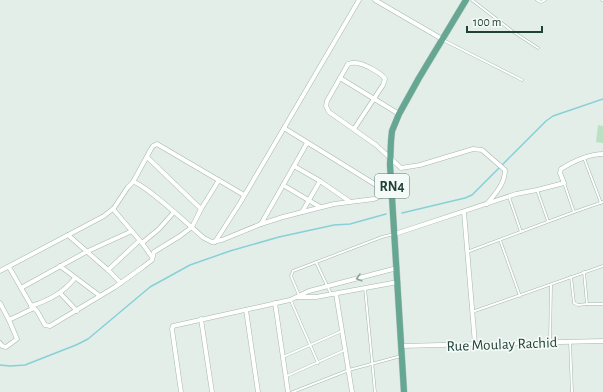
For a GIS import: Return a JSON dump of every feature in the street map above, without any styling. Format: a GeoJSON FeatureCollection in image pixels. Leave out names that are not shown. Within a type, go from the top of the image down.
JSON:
{"type":"FeatureCollection","features":[{"type":"Feature","properties":{"kind":"main road","name":"RN4"},"geometry":{"type":"LineString","coordinates":[[404,392],[395,234],[390,193],[390,141],[392,131],[399,114],[466,0]]}},
{"type":"Feature","properties":{"kind":"street"},"geometry":{"type":"LineString","coordinates":[[215,242],[359,0]]}},
{"type":"Feature","properties":{"kind":"street"},"geometry":{"type":"LineString","coordinates":[[374,0],[442,39]]}},
{"type":"Feature","properties":{"kind":"street"},"geometry":{"type":"LineString","coordinates":[[354,129],[383,85],[385,79],[383,76],[368,67],[356,62],[348,64],[327,101],[326,106],[329,112],[376,145],[401,168],[420,165],[473,149],[482,150],[505,170],[505,176],[502,184],[487,204]]}},
{"type":"Feature","properties":{"kind":"street"},"geometry":{"type":"LineString","coordinates":[[340,78],[399,114]]}},
{"type":"Feature","properties":{"kind":"street"},"geometry":{"type":"LineString","coordinates":[[284,128],[390,193]]}},
{"type":"Feature","properties":{"kind":"street"},"geometry":{"type":"LineString","coordinates":[[261,224],[307,143]]}},
{"type":"Feature","properties":{"kind":"street"},"geometry":{"type":"LineString","coordinates":[[0,271],[96,221],[113,209],[133,182],[153,146],[159,144],[244,195]]}},
{"type":"Feature","properties":{"kind":"street"},"geometry":{"type":"LineString","coordinates":[[395,234],[509,197],[564,183],[560,170],[584,158],[603,154]]}},
{"type":"Feature","properties":{"kind":"street"},"geometry":{"type":"LineString","coordinates":[[147,156],[201,209]]}},
{"type":"Feature","properties":{"kind":"street"},"geometry":{"type":"LineString","coordinates":[[294,166],[320,181],[349,201]]}},
{"type":"Feature","properties":{"kind":"street"},"geometry":{"type":"LineString","coordinates":[[9,267],[32,307],[36,310],[45,325],[48,327],[77,311],[121,283],[150,262],[154,252],[157,249],[192,228],[201,209],[219,180]]}},
{"type":"Feature","properties":{"kind":"street"},"geometry":{"type":"LineString","coordinates":[[302,212],[320,181]]}},
{"type":"Feature","properties":{"kind":"street"},"geometry":{"type":"LineString","coordinates":[[133,182],[140,185],[209,242],[215,242],[261,224],[320,207],[349,201],[374,199],[390,193]]}},
{"type":"Feature","properties":{"kind":"street"},"geometry":{"type":"LineString","coordinates":[[283,185],[320,207]]}},
{"type":"Feature","properties":{"kind":"street"},"geometry":{"type":"LineString","coordinates":[[113,209],[153,257]]}},
{"type":"Feature","properties":{"kind":"street"},"geometry":{"type":"LineString","coordinates":[[108,270],[159,229],[174,212]]}},
{"type":"Feature","properties":{"kind":"street"},"geometry":{"type":"LineString","coordinates":[[464,212],[475,344]]}},
{"type":"Feature","properties":{"kind":"street"},"geometry":{"type":"LineString","coordinates":[[21,288],[86,252],[132,231]]}},
{"type":"Feature","properties":{"kind":"street"},"geometry":{"type":"LineString","coordinates":[[68,235],[121,283]]}},
{"type":"Feature","properties":{"kind":"street"},"geometry":{"type":"LineString","coordinates":[[60,266],[100,296]]}},
{"type":"Feature","properties":{"kind":"street"},"geometry":{"type":"LineString","coordinates":[[181,392],[172,327],[180,323],[275,304],[299,297],[306,292],[397,268]]}},
{"type":"Feature","properties":{"kind":"street"},"geometry":{"type":"LineString","coordinates":[[9,320],[60,293],[75,278]]}},
{"type":"Feature","properties":{"kind":"street"},"geometry":{"type":"LineString","coordinates":[[299,297],[316,297],[398,282]]}},
{"type":"Feature","properties":{"kind":"street"},"geometry":{"type":"LineString","coordinates":[[60,293],[77,311]]}},
{"type":"Feature","properties":{"kind":"street"},"geometry":{"type":"LineString","coordinates":[[334,294],[352,392]]}},
{"type":"Feature","properties":{"kind":"street"},"geometry":{"type":"LineString","coordinates":[[0,303],[18,339],[6,347],[2,346],[0,342]]}},
{"type":"Feature","properties":{"kind":"street"},"geometry":{"type":"LineString","coordinates":[[275,304],[288,392]]}},
{"type":"Feature","properties":{"kind":"street"},"geometry":{"type":"LineString","coordinates":[[246,310],[258,392]]}},
{"type":"Feature","properties":{"kind":"street"},"geometry":{"type":"LineString","coordinates":[[202,319],[212,392]]}},
{"type":"Feature","properties":{"kind":"street","name":"Rue Moulay Rachid"},"geometry":{"type":"LineString","coordinates":[[401,346],[603,341]]}},
{"type":"Feature","properties":{"kind":"lane"},"geometry":{"type":"LineString","coordinates":[[472,0],[512,31],[538,48]]}},
{"type":"Feature","properties":{"kind":"lane"},"geometry":{"type":"LineString","coordinates":[[537,0],[541,2],[545,0]]}},
{"type":"Feature","properties":{"kind":"lane"},"geometry":{"type":"LineString","coordinates":[[442,39],[522,80]]}},
{"type":"Feature","properties":{"kind":"lane"},"geometry":{"type":"LineString","coordinates":[[467,252],[548,221],[602,203],[584,158]]}},
{"type":"Feature","properties":{"kind":"lane"},"geometry":{"type":"LineString","coordinates":[[564,183],[574,212]]}},
{"type":"Feature","properties":{"kind":"lane"},"geometry":{"type":"LineString","coordinates":[[537,190],[548,221]]}},
{"type":"Feature","properties":{"kind":"lane"},"geometry":{"type":"LineString","coordinates":[[509,197],[521,232]]}},
{"type":"Feature","properties":{"kind":"lane"},"geometry":{"type":"LineString","coordinates":[[299,297],[291,276],[292,272],[386,235],[395,234]]}},
{"type":"Feature","properties":{"kind":"lane"},"geometry":{"type":"LineString","coordinates":[[500,240],[520,296]]}},
{"type":"Feature","properties":{"kind":"lane"},"geometry":{"type":"LineString","coordinates":[[316,262],[327,286],[334,294]]}},
{"type":"Feature","properties":{"kind":"lane"},"geometry":{"type":"LineString","coordinates":[[472,312],[603,266]]}},
{"type":"Feature","properties":{"kind":"lane"},"geometry":{"type":"LineString","coordinates":[[584,272],[587,304]]}},
{"type":"Feature","properties":{"kind":"lane"},"geometry":{"type":"LineString","coordinates":[[571,277],[574,303],[578,305],[603,304]]}},
{"type":"Feature","properties":{"kind":"lane"},"geometry":{"type":"LineString","coordinates":[[550,342],[551,285]]}},
{"type":"Feature","properties":{"kind":"lane"},"geometry":{"type":"LineString","coordinates":[[365,288],[375,392]]}},
{"type":"Feature","properties":{"kind":"lane"},"geometry":{"type":"LineString","coordinates":[[290,300],[318,363]]}},
{"type":"Feature","properties":{"kind":"lane"},"geometry":{"type":"LineString","coordinates":[[283,357],[342,331]]}},
{"type":"Feature","properties":{"kind":"lane"},"geometry":{"type":"LineString","coordinates":[[570,342],[572,392]]}},
{"type":"Feature","properties":{"kind":"lane"},"geometry":{"type":"LineString","coordinates":[[286,377],[345,350]]}},
{"type":"Feature","properties":{"kind":"lane"},"geometry":{"type":"LineString","coordinates":[[293,392],[349,370],[402,356]]}},
{"type":"Feature","properties":{"kind":"green space"},"geometry":{"type":"Polygon","coordinates":[[[598,125],[603,126],[603,143],[596,142],[598,125]]]}},
{"type":"Feature","properties":{"kind":"waterway"},"geometry":{"type":"LineString","coordinates":[[402,213],[472,195],[546,121],[553,116],[603,99]]}},
{"type":"Feature","properties":{"kind":"waterway"},"geometry":{"type":"LineString","coordinates":[[0,365],[25,365],[88,339],[150,287],[190,265],[230,251],[279,237],[334,225],[350,224],[386,214]]}}]}
